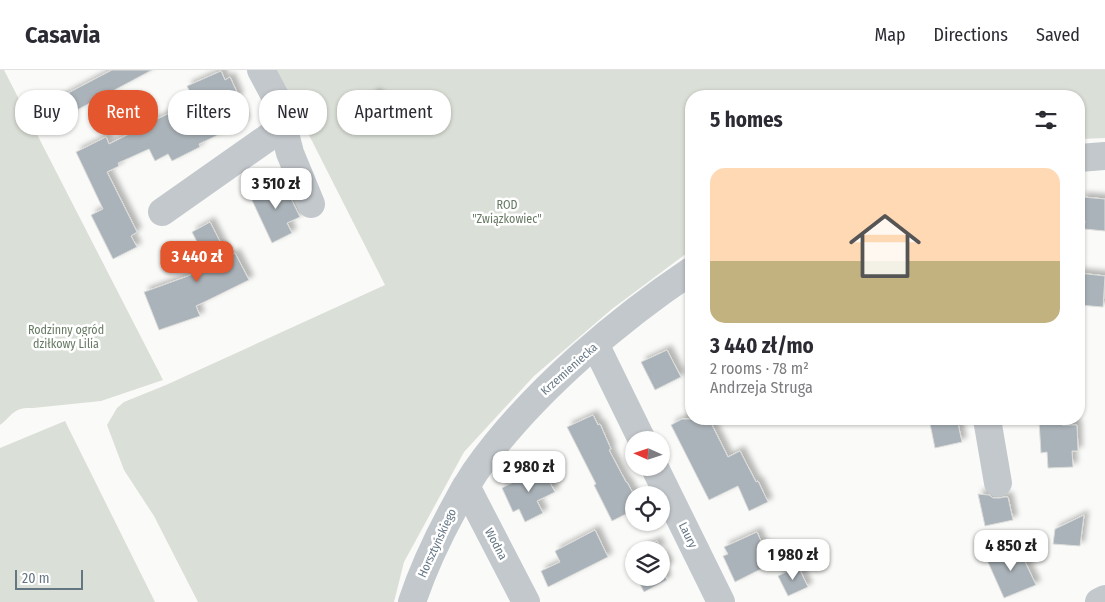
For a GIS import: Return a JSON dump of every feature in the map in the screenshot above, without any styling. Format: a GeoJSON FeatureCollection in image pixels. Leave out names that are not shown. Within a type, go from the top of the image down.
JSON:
{"type":"FeatureCollection","features":[{"type":"Feature","properties":{"kind":"street"},"geometry":{"type":"LineString","coordinates":[[261,70],[272,90]]}},
{"type":"Feature","properties":{"kind":"street"},"geometry":{"type":"LineString","coordinates":[[162,212],[272,135]]}},
{"type":"Feature","properties":{"kind":"street"},"geometry":{"type":"LineString","coordinates":[[285,135],[290,153],[311,204]]}},
{"type":"Feature","properties":{"kind":"street"},"geometry":{"type":"LineString","coordinates":[[1085,158],[1105,156]]}},
{"type":"Feature","properties":{"kind":"street","name":"Krzemieniecka"},"geometry":{"type":"LineString","coordinates":[[466,486],[493,448],[523,412],[551,384],[642,305],[685,275]]}},
{"type":"Feature","properties":{"kind":"street"},"geometry":{"type":"LineString","coordinates":[[595,344],[638,431]]}},
{"type":"Feature","properties":{"kind":"street"},"geometry":{"type":"LineString","coordinates":[[988,425],[998,483]]}},
{"type":"Feature","properties":{"kind":"street","name":"Laury"},"geometry":{"type":"LineString","coordinates":[[659,476],[721,602]]}},
{"type":"Feature","properties":{"kind":"street","name":"Horsztyńskiego"},"geometry":{"type":"LineString","coordinates":[[412,602],[421,575],[442,530],[466,486]]}},
{"type":"Feature","properties":{"kind":"street","name":"Wodna"},"geometry":{"type":"LineString","coordinates":[[466,486],[526,602]]}},
{"type":"Feature","properties":{"kind":"street"},"geometry":{"type":"LineString","coordinates":[[1099,602],[1105,599]]}},
{"type":"Feature","properties":{"kind":"green space","name":"Rodzinny ogród dziłkowy Lilia"},"geometry":{"type":"Polygon","coordinates":[[[0,70],[4,70],[15,91],[15,135],[37,135],[163,380],[101,401],[17,410],[0,425],[0,70]]]}},
{"type":"Feature","properties":{"kind":"green space","name":"ROD \"Związkowiec\""},"geometry":{"type":"Polygon","coordinates":[[[276,70],[1105,70],[1105,138],[1085,139],[1085,90],[685,90],[685,254],[612,309],[534,376],[464,452],[404,562],[394,602],[198,602],[154,516],[124,470],[107,425],[117,408],[124,402],[166,385],[385,285],[309,135],[327,135],[327,90],[286,90],[276,70]]]}},
{"type":"Feature","properties":{"kind":"green space"},"geometry":{"type":"Polygon","coordinates":[[[65,421],[155,602],[0,602],[0,448],[65,421]]]}},
{"type":"Feature","properties":{"kind":"building"},"geometry":{"type":"Polygon","coordinates":[[[112,70],[152,70],[114,90],[88,90],[88,104],[78,109],[78,90],[74,90],[112,70]]]}},
{"type":"Feature","properties":{"kind":"building"},"geometry":{"type":"Polygon","coordinates":[[[221,71],[225,80],[230,77],[236,90],[189,90],[187,86],[221,71]]]}},
{"type":"Feature","properties":{"kind":"building"},"geometry":{"type":"Polygon","coordinates":[[[168,114],[168,135],[218,135],[199,144],[200,147],[172,161],[168,154],[155,161],[149,149],[118,163],[119,166],[107,172],[137,232],[131,236],[137,247],[113,259],[91,215],[103,209],[76,152],[106,137],[109,144],[127,135],[158,135],[158,119],[168,114]]]}},
{"type":"Feature","properties":{"kind":"building"},"geometry":{"type":"Polygon","coordinates":[[[282,180],[300,217],[287,223],[292,233],[272,243],[250,196],[282,180]]]}},
{"type":"Feature","properties":{"kind":"building"},"geometry":{"type":"Polygon","coordinates":[[[1085,197],[1105,199],[1105,231],[1085,229],[1085,197]]]}},
{"type":"Feature","properties":{"kind":"building"},"geometry":{"type":"Polygon","coordinates":[[[210,222],[228,257],[235,253],[249,280],[196,306],[200,316],[159,330],[144,292],[210,268],[192,232],[210,222]]]}},
{"type":"Feature","properties":{"kind":"building"},"geometry":{"type":"Polygon","coordinates":[[[1085,274],[1105,276],[1103,307],[1085,306],[1085,274]]]}},
{"type":"Feature","properties":{"kind":"building"},"geometry":{"type":"Polygon","coordinates":[[[667,350],[681,377],[655,390],[641,362],[667,350]]]}},
{"type":"Feature","properties":{"kind":"building"},"geometry":{"type":"Polygon","coordinates":[[[593,415],[598,425],[600,424],[611,449],[609,450],[629,486],[625,486],[625,514],[612,521],[594,485],[596,484],[567,427],[593,415]]]}},
{"type":"Feature","properties":{"kind":"building"},"geometry":{"type":"Polygon","coordinates":[[[685,419],[685,425],[712,425],[728,457],[740,451],[768,502],[749,511],[738,486],[709,500],[671,425],[685,419]]]}},
{"type":"Feature","properties":{"kind":"building"},"geometry":{"type":"Polygon","coordinates":[[[930,425],[958,425],[962,442],[935,448],[930,425]]]}},
{"type":"Feature","properties":{"kind":"building"},"geometry":{"type":"Polygon","coordinates":[[[1039,425],[1077,425],[1078,451],[1072,451],[1073,467],[1048,468],[1047,452],[1041,453],[1039,425]]]}},
{"type":"Feature","properties":{"kind":"building"},"geometry":{"type":"Polygon","coordinates":[[[541,466],[555,492],[537,501],[543,513],[525,522],[519,509],[513,512],[502,488],[541,466]]]}},
{"type":"Feature","properties":{"kind":"building"},"geometry":{"type":"Polygon","coordinates":[[[978,494],[989,495],[993,498],[1008,497],[1013,520],[985,526],[978,494]]]}},
{"type":"Feature","properties":{"kind":"building"},"geometry":{"type":"Polygon","coordinates":[[[1084,515],[1080,546],[1053,544],[1055,529],[1084,515]]]}},
{"type":"Feature","properties":{"kind":"building"},"geometry":{"type":"Polygon","coordinates":[[[595,530],[608,557],[548,587],[541,571],[560,562],[555,551],[595,530]]]}},
{"type":"Feature","properties":{"kind":"building"},"geometry":{"type":"Polygon","coordinates":[[[757,532],[764,548],[768,546],[775,562],[735,582],[723,556],[728,554],[724,547],[757,532]]]}},
{"type":"Feature","properties":{"kind":"building"},"geometry":{"type":"Polygon","coordinates":[[[1011,549],[1019,549],[1036,585],[1004,598],[987,560],[1011,549]]]}},
{"type":"Feature","properties":{"kind":"building"},"geometry":{"type":"Polygon","coordinates":[[[798,566],[808,587],[788,596],[778,576],[798,566]]]}},
{"type":"Feature","properties":{"kind":"building"},"geometry":{"type":"Polygon","coordinates":[[[641,586],[656,586],[644,592],[641,586]]]}}]}
